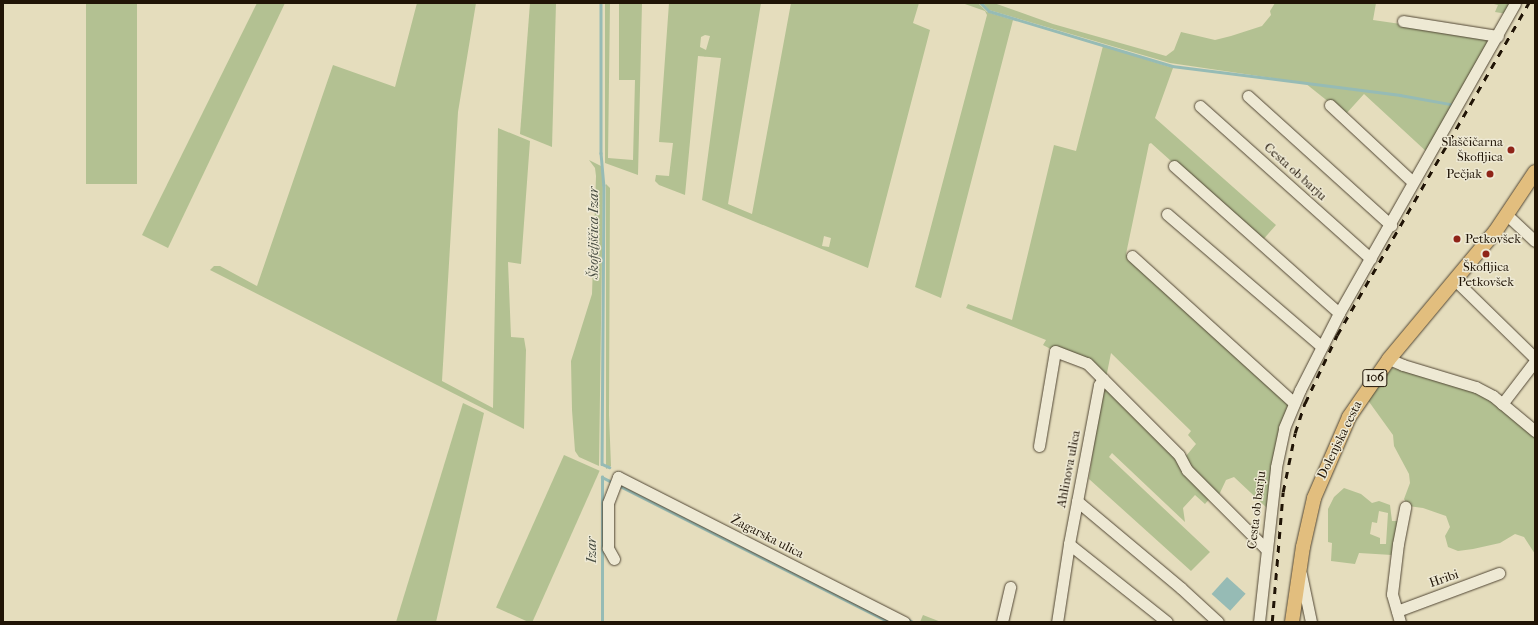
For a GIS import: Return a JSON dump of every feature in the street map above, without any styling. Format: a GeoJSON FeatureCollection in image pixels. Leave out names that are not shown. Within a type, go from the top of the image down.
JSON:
{"type":"FeatureCollection","features":[{"type":"Feature","properties":{"kind":"main road","name":"Dolenjska cesta"},"geometry":{"type":"LineString","coordinates":[[1292,622],[1299,569],[1320,479],[1349,417],[1389,359],[1507,215],[1535,172]]}},
{"type":"Feature","properties":{"kind":"street","name":"Cesta ob barju"},"geometry":{"type":"LineString","coordinates":[[1259,622],[1276,467],[1284,428],[1294,403],[1321,346],[1391,224],[1413,182],[1498,36],[1515,3]]}},
{"type":"Feature","properties":{"kind":"street"},"geometry":{"type":"LineString","coordinates":[[1403,21],[1498,36]]}},
{"type":"Feature","properties":{"kind":"street","name":"Cesta ob barju"},"geometry":{"type":"LineString","coordinates":[[1248,96],[1391,224]]}},
{"type":"Feature","properties":{"kind":"street"},"geometry":{"type":"LineString","coordinates":[[1330,105],[1413,182]]}},
{"type":"Feature","properties":{"kind":"street","name":"Cesta ob barju"},"geometry":{"type":"LineString","coordinates":[[1200,106],[1371,259]]}},
{"type":"Feature","properties":{"kind":"street"},"geometry":{"type":"LineString","coordinates":[[1174,166],[1339,314]]}},
{"type":"Feature","properties":{"kind":"street"},"geometry":{"type":"LineString","coordinates":[[1167,214],[1321,346]]}},
{"type":"Feature","properties":{"kind":"street"},"geometry":{"type":"LineString","coordinates":[[1507,215],[1535,241]]}},
{"type":"Feature","properties":{"kind":"street"},"geometry":{"type":"LineString","coordinates":[[1132,256],[1294,403]]}},
{"type":"Feature","properties":{"kind":"street"},"geometry":{"type":"LineString","coordinates":[[1455,280],[1535,360],[1502,404]]}},
{"type":"Feature","properties":{"kind":"street"},"geometry":{"type":"LineString","coordinates":[[1039,446],[1055,351],[1087,363],[1179,455],[1187,470],[1266,549]]}},
{"type":"Feature","properties":{"kind":"street"},"geometry":{"type":"LineString","coordinates":[[1389,359],[1403,365],[1476,387],[1502,404],[1535,430]]}},
{"type":"Feature","properties":{"kind":"street","name":"Ahlinova ulica"},"geometry":{"type":"LineString","coordinates":[[1061,620],[1069,544],[1099,385],[1103,380]]}},
{"type":"Feature","properties":{"kind":"street","name":"Žagarska ulica"},"geometry":{"type":"LineString","coordinates":[[614,559],[608,548],[608,503],[618,477],[904,622]]}},
{"type":"Feature","properties":{"kind":"street"},"geometry":{"type":"LineString","coordinates":[[1077,501],[1181,588],[1218,622]]}},
{"type":"Feature","properties":{"kind":"street","name":"Hribi"},"geometry":{"type":"LineString","coordinates":[[1405,507],[1393,575],[1392,594],[1398,617],[1499,573]]}},
{"type":"Feature","properties":{"kind":"street"},"geometry":{"type":"LineString","coordinates":[[1069,544],[1167,622]]}},
{"type":"Feature","properties":{"kind":"street"},"geometry":{"type":"LineString","coordinates":[[1299,569],[1311,622]]}},
{"type":"Feature","properties":{"kind":"street"},"geometry":{"type":"LineString","coordinates":[[1002,622],[1010,587]]}},
{"type":"Feature","properties":{"kind":"green space"},"geometry":{"type":"Polygon","coordinates":[[[86,3],[137,3],[137,184],[86,184],[86,3]]]}},
{"type":"Feature","properties":{"kind":"green space"},"geometry":{"type":"Polygon","coordinates":[[[257,3],[285,3],[168,248],[142,235],[257,3]]]}},
{"type":"Feature","properties":{"kind":"green space"},"geometry":{"type":"Polygon","coordinates":[[[417,3],[476,3],[458,112],[442,381],[493,408],[498,128],[530,141],[521,264],[508,262],[511,337],[524,338],[526,350],[524,429],[210,270],[214,266],[220,266],[257,286],[333,65],[395,87],[417,3]]]}},
{"type":"Feature","properties":{"kind":"green space"},"geometry":{"type":"Polygon","coordinates":[[[530,3],[556,3],[552,147],[520,134],[530,3]]]}},
{"type":"Feature","properties":{"kind":"green space"},"geometry":{"type":"Polygon","coordinates":[[[605,3],[610,3],[608,158],[633,160],[635,80],[619,80],[619,3],[642,3],[638,175],[605,163],[605,3]]]}},
{"type":"Feature","properties":{"kind":"green space"},"geometry":{"type":"Polygon","coordinates":[[[669,3],[761,3],[728,204],[752,214],[791,3],[919,3],[913,23],[930,30],[868,268],[702,200],[721,58],[698,56],[685,195],[659,185],[655,181],[656,175],[669,176],[673,143],[659,142],[669,3]],[[705,35],[701,37],[700,47],[706,50],[710,36],[705,35]],[[824,236],[822,246],[829,247],[831,238],[824,236]]]}},
{"type":"Feature","properties":{"kind":"green space"},"geometry":{"type":"Polygon","coordinates":[[[962,3],[978,3],[987,12],[1013,20],[941,298],[915,287],[987,15],[985,11],[962,3]]]}},
{"type":"Feature","properties":{"kind":"green space"},"geometry":{"type":"Polygon","coordinates":[[[983,3],[994,3],[1053,24],[1166,56],[1174,50],[1181,32],[1215,40],[1231,36],[1262,26],[1271,15],[1270,11],[1275,3],[1376,3],[1373,20],[1490,37],[1428,153],[1364,94],[1345,115],[1305,83],[1170,63],[989,10],[983,3]]]}},
{"type":"Feature","properties":{"kind":"green space"},"geometry":{"type":"Polygon","coordinates":[[[1490,3],[1513,3],[1507,14],[1495,12],[1498,5],[1490,3]]]}},
{"type":"Feature","properties":{"kind":"green space"},"geometry":{"type":"Polygon","coordinates":[[[1103,46],[1173,68],[1155,118],[1276,225],[1261,242],[1151,143],[1149,144],[1126,254],[1290,404],[1267,508],[1234,477],[1226,480],[1218,497],[1189,467],[1186,456],[1196,444],[1188,435],[1191,431],[1111,353],[1106,378],[1043,345],[1046,340],[966,308],[968,304],[1012,320],[1054,145],[1076,151],[1103,46]]]}},
{"type":"Feature","properties":{"kind":"green space"},"geometry":{"type":"Polygon","coordinates":[[[589,160],[601,166],[603,179],[599,466],[579,457],[575,451],[572,410],[571,361],[592,294],[596,176],[595,168],[589,160]]]}},
{"type":"Feature","properties":{"kind":"green space"},"geometry":{"type":"Polygon","coordinates":[[[606,184],[610,188],[609,415],[611,466],[606,469],[606,184]]]}},
{"type":"Feature","properties":{"kind":"green space"},"geometry":{"type":"Polygon","coordinates":[[[1392,368],[1416,371],[1479,389],[1535,434],[1535,554],[1524,537],[1515,534],[1500,543],[1458,551],[1448,547],[1445,536],[1450,527],[1446,516],[1423,508],[1408,506],[1404,499],[1410,483],[1409,474],[1394,446],[1393,435],[1367,399],[1392,368]]]}},
{"type":"Feature","properties":{"kind":"green space"},"geometry":{"type":"Polygon","coordinates":[[[1105,386],[1181,463],[1211,497],[1205,504],[1195,495],[1183,508],[1185,522],[1112,453],[1109,457],[1210,552],[1191,571],[1089,479],[1101,391],[1105,386]]]}},
{"type":"Feature","properties":{"kind":"green space"},"geometry":{"type":"Polygon","coordinates":[[[463,403],[484,413],[436,622],[396,622],[463,403]]]}},
{"type":"Feature","properties":{"kind":"green space"},"geometry":{"type":"Polygon","coordinates":[[[564,455],[600,471],[532,622],[529,622],[496,608],[564,455]]]}},
{"type":"Feature","properties":{"kind":"green space"},"geometry":{"type":"Polygon","coordinates":[[[1344,488],[1361,494],[1372,503],[1379,501],[1390,505],[1392,521],[1398,521],[1392,555],[1359,553],[1355,564],[1331,561],[1332,543],[1328,542],[1328,509],[1334,497],[1344,488]],[[1379,511],[1377,523],[1372,522],[1370,534],[1380,538],[1380,544],[1386,544],[1388,513],[1379,511]]]}},
{"type":"Feature","properties":{"kind":"green space"},"geometry":{"type":"Polygon","coordinates":[[[923,615],[941,622],[920,622],[923,615]]]}},
{"type":"Feature","properties":{"kind":"water"},"geometry":{"type":"Polygon","coordinates":[[[1227,577],[1246,594],[1230,611],[1212,594],[1227,577]]]}},
{"type":"Feature","properties":{"kind":"waterway","name":"Škofeljščica Izar"},"geometry":{"type":"LineString","coordinates":[[601,3],[601,153],[604,185],[602,464],[609,467]]}},
{"type":"Feature","properties":{"kind":"waterway"},"geometry":{"type":"LineString","coordinates":[[981,3],[989,11],[1172,66],[1400,95],[1450,104]]}},
{"type":"Feature","properties":{"kind":"waterway","name":"Izar"},"geometry":{"type":"LineString","coordinates":[[602,622],[602,477],[612,482]]}},
{"type":"Feature","properties":{"kind":"waterway"},"geometry":{"type":"LineString","coordinates":[[620,486],[889,622]]}},
{"type":"Feature","properties":{"kind":"waterway"},"geometry":{"type":"LineString","coordinates":[[907,619],[913,622]]}},
{"type":"Feature","properties":{"kind":"railway"},"geometry":{"type":"LineString","coordinates":[[1272,622],[1283,492],[1295,433],[1305,403],[1337,335],[1529,3]]}},
{"type":"Feature","properties":{"kind":"place","name":"Slaščičarna Škofljica"},"geometry":{"type":"Point","coordinates":[1511,150]}},
{"type":"Feature","properties":{"kind":"place","name":"Pečjak"},"geometry":{"type":"Point","coordinates":[1490,174]}},
{"type":"Feature","properties":{"kind":"place","name":"Petkovšek"},"geometry":{"type":"Point","coordinates":[1457,239]}},
{"type":"Feature","properties":{"kind":"place","name":"Škofljica Petkovšek"},"geometry":{"type":"Point","coordinates":[1486,254]}}]}
